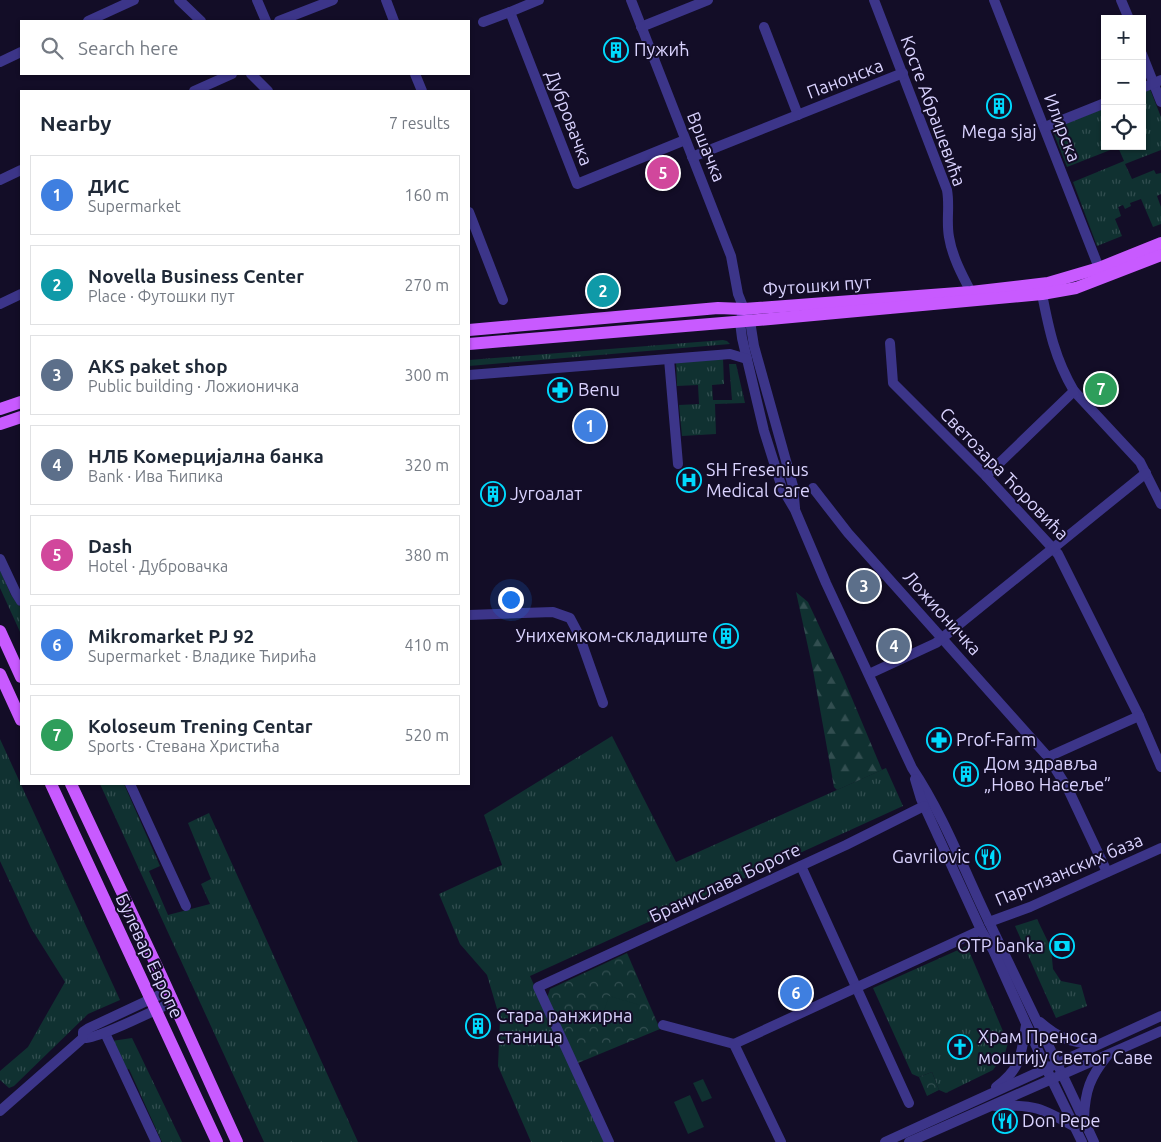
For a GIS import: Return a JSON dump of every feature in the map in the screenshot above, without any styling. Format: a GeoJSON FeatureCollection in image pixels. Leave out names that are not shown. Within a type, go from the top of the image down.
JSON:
{"type":"FeatureCollection","features":[{"type":"Feature","properties":{"kind":"main road","name":"Футошки пут"},"geometry":{"type":"LineString","coordinates":[[470,330],[718,308],[744,309],[971,292],[1048,283],[1099,268],[1161,243]]}},
{"type":"Feature","properties":{"kind":"main road","name":"Футошки пут"},"geometry":{"type":"LineString","coordinates":[[470,344],[1042,294],[1076,288],[1161,255]]}},
{"type":"Feature","properties":{"kind":"main road"},"geometry":{"type":"LineString","coordinates":[[2,407],[20,402]]}},
{"type":"Feature","properties":{"kind":"main road"},"geometry":{"type":"LineString","coordinates":[[0,424],[20,417]]}},
{"type":"Feature","properties":{"kind":"main road"},"geometry":{"type":"LineString","coordinates":[[0,631],[20,675]]}},
{"type":"Feature","properties":{"kind":"main road"},"geometry":{"type":"LineString","coordinates":[[0,674],[20,718]]}},
{"type":"Feature","properties":{"kind":"main road","name":"Булевар Европе"},"geometry":{"type":"LineString","coordinates":[[51,785],[217,1142]]}},
{"type":"Feature","properties":{"kind":"main road","name":"Булевар Европе"},"geometry":{"type":"LineString","coordinates":[[71,785],[237,1142]]}},
{"type":"Feature","properties":{"kind":"street"},"geometry":{"type":"LineString","coordinates":[[90,20],[134,0]]}},
{"type":"Feature","properties":{"kind":"street"},"geometry":{"type":"LineString","coordinates":[[179,0],[199,20]]}},
{"type":"Feature","properties":{"kind":"street"},"geometry":{"type":"LineString","coordinates":[[257,0],[266,20]]}},
{"type":"Feature","properties":{"kind":"street"},"geometry":{"type":"LineString","coordinates":[[282,20],[333,0]]}},
{"type":"Feature","properties":{"kind":"street"},"geometry":{"type":"LineString","coordinates":[[386,0],[394,20]]}},
{"type":"Feature","properties":{"kind":"street"},"geometry":{"type":"LineString","coordinates":[[483,22],[539,0]]}},
{"type":"Feature","properties":{"kind":"street","name":"Вршачка"},"geometry":{"type":"LineString","coordinates":[[631,0],[727,243],[738,294],[744,309]]}},
{"type":"Feature","properties":{"kind":"street"},"geometry":{"type":"LineString","coordinates":[[641,27],[708,0]]}},
{"type":"Feature","properties":{"kind":"street","name":"Косте Абрашевића"},"geometry":{"type":"LineString","coordinates":[[874,0],[947,190],[949,200],[949,236],[958,264],[971,292]]}},
{"type":"Feature","properties":{"kind":"street","name":"Илирска"},"geometry":{"type":"LineString","coordinates":[[994,0],[1099,268]]}},
{"type":"Feature","properties":{"kind":"street"},"geometry":{"type":"LineString","coordinates":[[1121,0],[1127,15]]}},
{"type":"Feature","properties":{"kind":"street","name":"Дубровачка"},"geometry":{"type":"LineString","coordinates":[[510,12],[577,184],[685,140]]}},
{"type":"Feature","properties":{"kind":"street","name":"Панонска"},"geometry":{"type":"LineString","coordinates":[[764,27],[798,115]]}},
{"type":"Feature","properties":{"kind":"street"},"geometry":{"type":"LineString","coordinates":[[0,62],[20,52]]}},
{"type":"Feature","properties":{"kind":"street"},"geometry":{"type":"LineString","coordinates":[[1145,60],[1157,82],[1161,102]]}},
{"type":"Feature","properties":{"kind":"street","name":"Панонска"},"geometry":{"type":"LineString","coordinates":[[692,157],[903,73]]}},
{"type":"Feature","properties":{"kind":"street"},"geometry":{"type":"LineString","coordinates":[[196,90],[230,75]]}},
{"type":"Feature","properties":{"kind":"street"},"geometry":{"type":"LineString","coordinates":[[252,75],[267,90]]}},
{"type":"Feature","properties":{"kind":"street"},"geometry":{"type":"LineString","coordinates":[[415,75],[422,90]]}},
{"type":"Feature","properties":{"kind":"street"},"geometry":{"type":"LineString","coordinates":[[1045,127],[1101,105]]}},
{"type":"Feature","properties":{"kind":"street"},"geometry":{"type":"LineString","coordinates":[[0,180],[20,170]]}},
{"type":"Feature","properties":{"kind":"street"},"geometry":{"type":"LineString","coordinates":[[470,215],[503,300]]}},
{"type":"Feature","properties":{"kind":"street"},"geometry":{"type":"LineString","coordinates":[[0,304],[20,294]]}},
{"type":"Feature","properties":{"kind":"street"},"geometry":{"type":"LineString","coordinates":[[1042,294],[1052,345],[1068,380],[1074,390],[1140,462],[1161,504]]}},
{"type":"Feature","properties":{"kind":"street"},"geometry":{"type":"LineString","coordinates":[[744,309],[748,359],[764,431],[782,488],[795,510],[912,768],[924,806],[985,926],[1037,1019],[1094,1142]]}},
{"type":"Feature","properties":{"kind":"street"},"geometry":{"type":"LineString","coordinates":[[745,321],[754,346],[793,486],[795,510]]}},
{"type":"Feature","properties":{"kind":"street","name":"Светозара Ћоровића"},"geometry":{"type":"LineString","coordinates":[[890,343],[893,383],[986,476],[1058,554],[1161,767]]}},
{"type":"Feature","properties":{"kind":"street"},"geometry":{"type":"LineString","coordinates":[[470,375],[730,354],[748,359]]}},
{"type":"Feature","properties":{"kind":"street"},"geometry":{"type":"LineString","coordinates":[[669,359],[678,464]]}},
{"type":"Feature","properties":{"kind":"street"},"geometry":{"type":"LineString","coordinates":[[986,476],[1074,390]]}},
{"type":"Feature","properties":{"kind":"street"},"geometry":{"type":"LineString","coordinates":[[869,674],[936,643],[1146,473]]}},
{"type":"Feature","properties":{"kind":"street","name":"Ложионичка"},"geometry":{"type":"LineString","coordinates":[[813,488],[848,532],[1048,757],[1068,789],[1108,872]]}},
{"type":"Feature","properties":{"kind":"street"},"geometry":{"type":"LineString","coordinates":[[0,559],[20,599]]}},
{"type":"Feature","properties":{"kind":"street"},"geometry":{"type":"LineString","coordinates":[[470,615],[553,612],[570,618],[579,635],[603,703]]}},
{"type":"Feature","properties":{"kind":"street"},"geometry":{"type":"LineString","coordinates":[[1048,757],[1138,716]]}},
{"type":"Feature","properties":{"kind":"street"},"geometry":{"type":"LineString","coordinates":[[912,768],[930,794],[985,926],[993,950],[1026,1025],[1082,1142]]}},
{"type":"Feature","properties":{"kind":"street"},"geometry":{"type":"LineString","coordinates":[[130,785],[186,906]]}},
{"type":"Feature","properties":{"kind":"street","name":"Бранислава Бороте"},"geometry":{"type":"LineString","coordinates":[[609,1142],[538,987],[801,866],[924,806]]}},
{"type":"Feature","properties":{"kind":"street","name":"Партизанских база"},"geometry":{"type":"LineString","coordinates":[[734,1044],[1006,915],[1030,907],[1161,848]]}},
{"type":"Feature","properties":{"kind":"street"},"geometry":{"type":"LineString","coordinates":[[801,866],[909,1103]]}},
{"type":"Feature","properties":{"kind":"street"},"geometry":{"type":"LineString","coordinates":[[83,1038],[83,1032],[88,1028],[170,996]]}},
{"type":"Feature","properties":{"kind":"street"},"geometry":{"type":"LineString","coordinates":[[0,1111],[83,1038],[90,1038],[105,1032],[153,1004]]}},
{"type":"Feature","properties":{"kind":"street"},"geometry":{"type":"LineString","coordinates":[[909,1142],[1057,1062],[1161,1016]]}},
{"type":"Feature","properties":{"kind":"street"},"geometry":{"type":"LineString","coordinates":[[1037,1019],[1051,1032],[1068,1040],[1084,1044],[1101,1043]]}},
{"type":"Feature","properties":{"kind":"street"},"geometry":{"type":"LineString","coordinates":[[664,1025],[734,1044],[781,1142]]}},
{"type":"Feature","properties":{"kind":"street"},"geometry":{"type":"LineString","coordinates":[[982,1103],[1017,1066],[1026,1025]]}},
{"type":"Feature","properties":{"kind":"street"},"geometry":{"type":"LineString","coordinates":[[885,1142],[982,1103],[1052,1079],[1161,1031]]}},
{"type":"Feature","properties":{"kind":"street"},"geometry":{"type":"LineString","coordinates":[[105,1032],[156,1142]]}},
{"type":"Feature","properties":{"kind":"street"},"geometry":{"type":"LineString","coordinates":[[1084,1122],[1087,1090],[1093,1074],[1108,1055]]}},
{"type":"Feature","properties":{"kind":"street"},"geometry":{"type":"LineString","coordinates":[[982,1103],[1032,1107],[1048,1112],[1075,1127]]}},
{"type":"Feature","properties":{"kind":"green space"},"geometry":{"type":"Polygon","coordinates":[[[1150,89],[1161,117],[1161,150],[1125,164],[1132,179],[1154,170],[1156,174],[1161,173],[1161,194],[1157,196],[1161,207],[1161,224],[1153,227],[1141,199],[1130,203],[1131,206],[1125,209],[1123,205],[1118,207],[1121,216],[1115,219],[1122,236],[1097,246],[1073,182],[1124,161],[1119,150],[1146,150],[1146,90],[1150,89]]]}},
{"type":"Feature","properties":{"kind":"green space"},"geometry":{"type":"Polygon","coordinates":[[[1101,110],[1101,150],[1110,150],[1067,167],[1052,129],[1101,110]]]}},
{"type":"Feature","properties":{"kind":"green space"},"geometry":{"type":"Polygon","coordinates":[[[723,340],[730,344],[470,366],[470,360],[723,340]]]}},
{"type":"Feature","properties":{"kind":"green space"},"geometry":{"type":"Polygon","coordinates":[[[723,358],[724,384],[712,385],[713,400],[732,400],[729,364],[736,364],[745,403],[715,404],[716,434],[682,436],[679,405],[699,404],[698,385],[677,386],[676,362],[723,358]]]}},
{"type":"Feature","properties":{"kind":"green space"},"geometry":{"type":"Polygon","coordinates":[[[0,570],[11,595],[20,607],[20,632],[0,588],[0,570]]]}},
{"type":"Feature","properties":{"kind":"green space"},"geometry":{"type":"Polygon","coordinates":[[[796,592],[808,602],[843,677],[882,770],[837,790],[834,787],[813,670],[796,592]]]}},
{"type":"Feature","properties":{"kind":"green space"},"geometry":{"type":"Polygon","coordinates":[[[612,736],[676,862],[886,768],[903,806],[530,976],[604,1142],[531,1142],[498,1066],[500,1019],[487,975],[460,944],[439,894],[502,865],[484,815],[612,736]]]}},
{"type":"Feature","properties":{"kind":"green space"},"geometry":{"type":"Polygon","coordinates":[[[0,739],[120,1000],[88,1014],[14,1086],[9,1088],[0,1080],[0,1071],[28,1047],[65,982],[31,928],[0,861],[0,739]]]}},
{"type":"Feature","properties":{"kind":"green space"},"geometry":{"type":"Polygon","coordinates":[[[100,785],[124,785],[160,866],[149,871],[168,915],[210,904],[201,884],[211,879],[188,823],[209,813],[358,1142],[264,1142],[100,785]]]}},
{"type":"Feature","properties":{"kind":"green space"},"geometry":{"type":"Polygon","coordinates":[[[1037,919],[1051,948],[1053,969],[1061,981],[1081,985],[1087,1006],[1056,1018],[1015,926],[1037,919]]]}},
{"type":"Feature","properties":{"kind":"green space"},"geometry":{"type":"Polygon","coordinates":[[[967,946],[1008,1043],[1005,1053],[993,1070],[946,1093],[939,1090],[932,1072],[919,1077],[912,1074],[873,988],[967,946]]]}},
{"type":"Feature","properties":{"kind":"green space"},"geometry":{"type":"Polygon","coordinates":[[[627,953],[660,1029],[578,1063],[547,998],[550,989],[627,953]]]}},
{"type":"Feature","properties":{"kind":"green space"},"geometry":{"type":"Polygon","coordinates":[[[609,996],[640,1005],[634,1024],[603,1014],[609,996]]]}},
{"type":"Feature","properties":{"kind":"green space"},"geometry":{"type":"Polygon","coordinates":[[[132,1038],[182,1142],[162,1142],[129,1069],[125,1070],[105,1042],[132,1038]]]}},
{"type":"Feature","properties":{"kind":"green space"},"geometry":{"type":"Polygon","coordinates":[[[932,1072],[939,1090],[927,1096],[919,1077],[932,1072]]]}},
{"type":"Feature","properties":{"kind":"green space"},"geometry":{"type":"Polygon","coordinates":[[[703,1079],[712,1098],[702,1102],[693,1083],[703,1079]]]}},
{"type":"Feature","properties":{"kind":"green space"},"geometry":{"type":"Polygon","coordinates":[[[690,1095],[704,1127],[688,1134],[674,1102],[690,1095]]]}},
{"type":"Feature","properties":{"kind":"place","name":"Пужић"},"geometry":{"type":"Point","coordinates":[616,50]}},
{"type":"Feature","properties":{"kind":"place","name":"Mega sjaj"},"geometry":{"type":"Point","coordinates":[999,106]}},
{"type":"Feature","properties":{"kind":"place","name":"Dash"},"geometry":{"type":"Point","coordinates":[663,173]}},
{"type":"Feature","properties":{"kind":"place","name":"Novella Business Center"},"geometry":{"type":"Point","coordinates":[603,291]}},
{"type":"Feature","properties":{"kind":"place","name":"Koloseum Trening Centar"},"geometry":{"type":"Point","coordinates":[1101,389]}},
{"type":"Feature","properties":{"kind":"place","name":"Benu"},"geometry":{"type":"Point","coordinates":[560,390]}},
{"type":"Feature","properties":{"kind":"place","name":"ДИС"},"geometry":{"type":"Point","coordinates":[590,426]}},
{"type":"Feature","properties":{"kind":"place","name":"SH Fresenius Medical Care"},"geometry":{"type":"Point","coordinates":[689,480]}},
{"type":"Feature","properties":{"kind":"place","name":"Југоалат"},"geometry":{"type":"Point","coordinates":[493,494]}},
{"type":"Feature","properties":{"kind":"place","name":"AKS paket shop"},"geometry":{"type":"Point","coordinates":[864,586]}},
{"type":"Feature","properties":{"kind":"place","name":"Унихемком-складиште"},"geometry":{"type":"Point","coordinates":[726,636]}},
{"type":"Feature","properties":{"kind":"place","name":"НЛБ Комерцијална банка"},"geometry":{"type":"Point","coordinates":[894,646]}},
{"type":"Feature","properties":{"kind":"place","name":"Prof-Farm"},"geometry":{"type":"Point","coordinates":[939,740]}},
{"type":"Feature","properties":{"kind":"place","name":"Дом здравља „Ново Насеље”"},"geometry":{"type":"Point","coordinates":[966,774]}},
{"type":"Feature","properties":{"kind":"place","name":"Gavrilovic"},"geometry":{"type":"Point","coordinates":[988,857]}},
{"type":"Feature","properties":{"kind":"place","name":"OTP banka"},"geometry":{"type":"Point","coordinates":[1062,946]}},
{"type":"Feature","properties":{"kind":"place","name":"Mikromarket PJ 92"},"geometry":{"type":"Point","coordinates":[796,993]}},
{"type":"Feature","properties":{"kind":"place","name":"Стара ранжирна станица"},"geometry":{"type":"Point","coordinates":[478,1026]}},
{"type":"Feature","properties":{"kind":"place","name":"Храм Преноса моштију Светог Саве"},"geometry":{"type":"Point","coordinates":[960,1047]}},
{"type":"Feature","properties":{"kind":"place","name":"Don Pepe"},"geometry":{"type":"Point","coordinates":[1005,1121]}}]}
